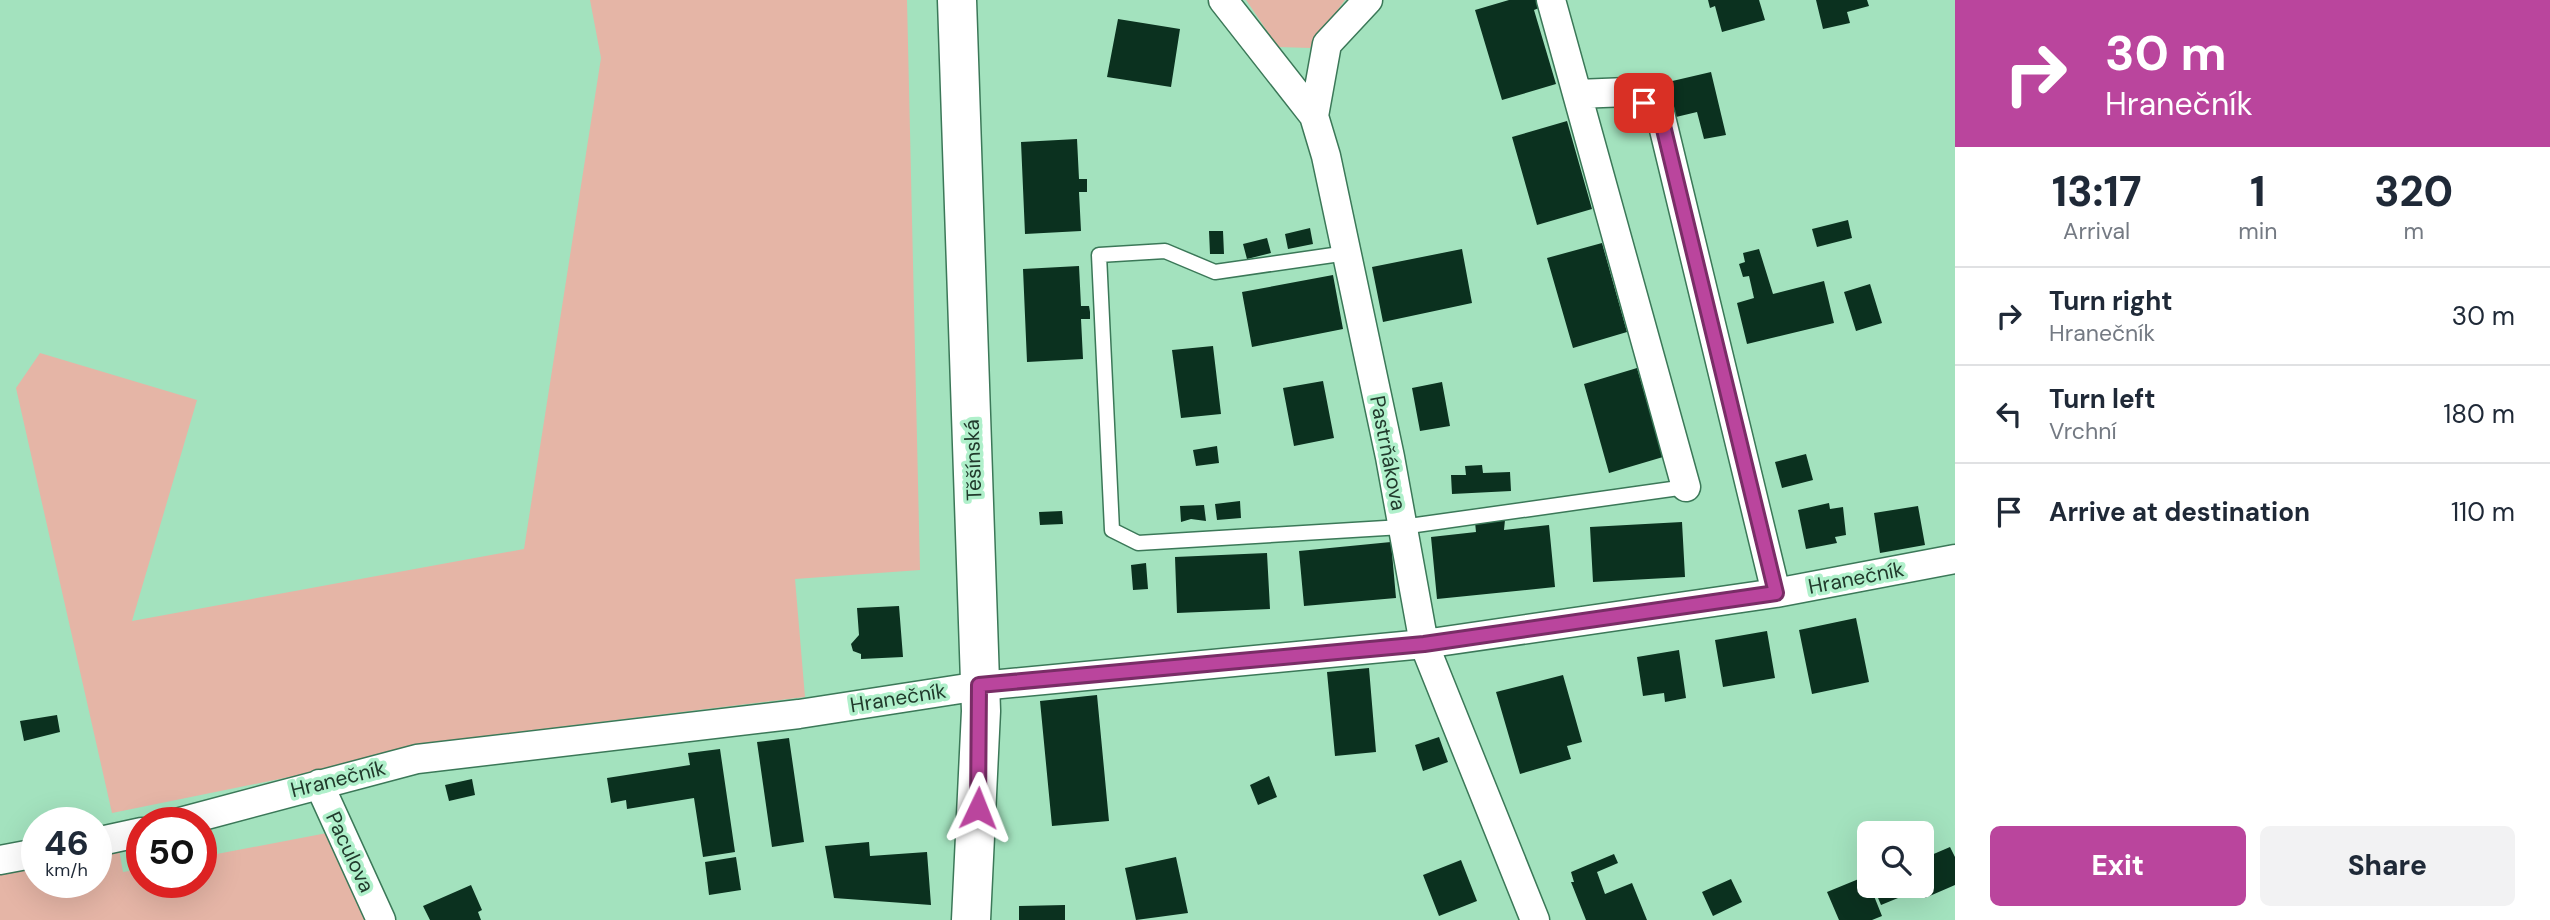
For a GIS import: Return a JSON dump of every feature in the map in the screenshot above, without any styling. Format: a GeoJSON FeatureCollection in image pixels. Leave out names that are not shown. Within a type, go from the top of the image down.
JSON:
{"type":"FeatureCollection","features":[{"type":"Feature","properties":{"kind":"main road","name":"Těšínská"},"geometry":{"type":"LineString","coordinates":[[957,0],[979,685],[976,856],[971,920]]}},
{"type":"Feature","properties":{"kind":"street","name":"Pastrňákova"},"geometry":{"type":"LineString","coordinates":[[1223,0],[1314,116],[1347,253],[1424,644],[1535,920]]}},
{"type":"Feature","properties":{"kind":"street"},"geometry":{"type":"LineString","coordinates":[[1314,116],[1327,44],[1368,0]]}},
{"type":"Feature","properties":{"kind":"street"},"geometry":{"type":"LineString","coordinates":[[1551,0],[1686,487]]}},
{"type":"Feature","properties":{"kind":"street"},"geometry":{"type":"LineString","coordinates":[[1577,94],[1628,92],[1660,113],[1776,593]]}},
{"type":"Feature","properties":{"kind":"street","name":"Hranečník"},"geometry":{"type":"LineString","coordinates":[[217,812],[417,759],[799,714],[979,685],[1424,644],[1776,593],[1955,559]]}},
{"type":"Feature","properties":{"kind":"street","name":"Paculova"},"geometry":{"type":"LineString","coordinates":[[319,784],[381,920]]}},
{"type":"Feature","properties":{"kind":"street"},"geometry":{"type":"LineString","coordinates":[[0,860],[21,856]]}},
{"type":"Feature","properties":{"kind":"lane"},"geometry":{"type":"LineString","coordinates":[[1347,253],[1215,272],[1165,251],[1098,255],[1112,530],[1139,543],[1402,527],[1686,487]]}},
{"type":"Feature","properties":{"kind":"shaded area"},"geometry":{"type":"Polygon","coordinates":[[[590,0],[907,0],[920,570],[795,579],[805,697],[501,734],[142,807],[126,807],[126,810],[112,813],[16,388],[40,353],[197,400],[132,621],[524,549],[601,58],[590,0]]]}},
{"type":"Feature","properties":{"kind":"shaded area"},"geometry":{"type":"Polygon","coordinates":[[[1246,0],[1345,0],[1310,48],[1278,47],[1246,0]]]}},
{"type":"Feature","properties":{"kind":"shaded area"},"geometry":{"type":"Polygon","coordinates":[[[327,833],[367,920],[0,920],[0,868],[21,865],[21,898],[112,898],[112,850],[119,849],[123,872],[126,872],[126,898],[217,898],[217,854],[327,833]]]}},
{"type":"Feature","properties":{"kind":"building"},"geometry":{"type":"Polygon","coordinates":[[[1509,0],[1542,0],[1544,6],[1534,10],[1556,84],[1502,100],[1475,10],[1509,0]]]}},
{"type":"Feature","properties":{"kind":"building"},"geometry":{"type":"Polygon","coordinates":[[[1708,0],[1759,0],[1765,20],[1722,32],[1715,6],[1710,8],[1708,0]]]}},
{"type":"Feature","properties":{"kind":"building"},"geometry":{"type":"Polygon","coordinates":[[[1816,0],[1867,0],[1869,6],[1847,12],[1850,23],[1823,29],[1816,0]]]}},
{"type":"Feature","properties":{"kind":"building"},"geometry":{"type":"Polygon","coordinates":[[[1118,19],[1180,29],[1171,87],[1107,77],[1118,19]]]}},
{"type":"Feature","properties":{"kind":"building"},"geometry":{"type":"Polygon","coordinates":[[[1711,72],[1726,135],[1704,139],[1697,112],[1676,117],[1668,82],[1711,72]]]}},
{"type":"Feature","properties":{"kind":"building"},"geometry":{"type":"Polygon","coordinates":[[[1567,121],[1592,209],[1537,225],[1512,137],[1567,121]]]}},
{"type":"Feature","properties":{"kind":"building"},"geometry":{"type":"Polygon","coordinates":[[[1077,139],[1079,179],[1087,179],[1087,192],[1079,192],[1081,231],[1025,234],[1021,142],[1077,139]]]}},
{"type":"Feature","properties":{"kind":"building"},"geometry":{"type":"Polygon","coordinates":[[[1848,220],[1852,238],[1817,247],[1812,229],[1848,220]]]}},
{"type":"Feature","properties":{"kind":"building"},"geometry":{"type":"Polygon","coordinates":[[[1310,228],[1313,244],[1288,249],[1285,234],[1310,228]]]}},
{"type":"Feature","properties":{"kind":"building"},"geometry":{"type":"Polygon","coordinates":[[[1209,231],[1223,231],[1224,254],[1210,254],[1209,231]]]}},
{"type":"Feature","properties":{"kind":"building"},"geometry":{"type":"Polygon","coordinates":[[[1267,238],[1271,253],[1247,259],[1243,244],[1267,238]]]}},
{"type":"Feature","properties":{"kind":"building"},"geometry":{"type":"Polygon","coordinates":[[[1602,243],[1627,332],[1573,348],[1547,258],[1602,243]]]}},
{"type":"Feature","properties":{"kind":"building"},"geometry":{"type":"Polygon","coordinates":[[[1462,249],[1472,303],[1383,322],[1372,267],[1462,249]]]}},
{"type":"Feature","properties":{"kind":"building"},"geometry":{"type":"Polygon","coordinates":[[[1759,249],[1773,294],[1824,281],[1834,323],[1747,344],[1737,303],[1754,298],[1749,276],[1743,277],[1739,264],[1745,262],[1743,253],[1759,249]]]}},
{"type":"Feature","properties":{"kind":"building"},"geometry":{"type":"Polygon","coordinates":[[[1079,266],[1081,306],[1089,306],[1090,312],[1090,319],[1081,319],[1083,359],[1027,362],[1023,269],[1079,266]]]}},
{"type":"Feature","properties":{"kind":"building"},"geometry":{"type":"Polygon","coordinates":[[[1333,275],[1343,329],[1252,347],[1242,292],[1333,275]]]}},
{"type":"Feature","properties":{"kind":"building"},"geometry":{"type":"Polygon","coordinates":[[[1870,284],[1882,323],[1856,331],[1844,292],[1870,284]]]}},
{"type":"Feature","properties":{"kind":"building"},"geometry":{"type":"Polygon","coordinates":[[[1213,346],[1221,414],[1181,418],[1172,350],[1213,346]]]}},
{"type":"Feature","properties":{"kind":"building"},"geometry":{"type":"Polygon","coordinates":[[[1637,368],[1663,457],[1609,473],[1584,384],[1637,368]]]}},
{"type":"Feature","properties":{"kind":"building"},"geometry":{"type":"Polygon","coordinates":[[[1323,381],[1334,438],[1294,446],[1283,388],[1323,381]]]}},
{"type":"Feature","properties":{"kind":"building"},"geometry":{"type":"Polygon","coordinates":[[[1442,382],[1450,426],[1420,431],[1412,388],[1442,382]]]}},
{"type":"Feature","properties":{"kind":"building"},"geometry":{"type":"Polygon","coordinates":[[[1217,446],[1219,463],[1196,466],[1193,450],[1217,446]]]}},
{"type":"Feature","properties":{"kind":"building"},"geometry":{"type":"Polygon","coordinates":[[[1806,454],[1813,480],[1782,488],[1775,462],[1806,454]]]}},
{"type":"Feature","properties":{"kind":"building"},"geometry":{"type":"Polygon","coordinates":[[[1482,465],[1483,473],[1510,472],[1511,491],[1452,494],[1451,475],[1466,475],[1465,466],[1482,465]]]}},
{"type":"Feature","properties":{"kind":"building"},"geometry":{"type":"Polygon","coordinates":[[[1240,501],[1241,518],[1217,520],[1215,504],[1240,501]]]}},
{"type":"Feature","properties":{"kind":"building"},"geometry":{"type":"Polygon","coordinates":[[[1829,503],[1830,509],[1843,507],[1846,535],[1835,537],[1837,543],[1806,549],[1798,510],[1829,503]]]}},
{"type":"Feature","properties":{"kind":"building"},"geometry":{"type":"Polygon","coordinates":[[[1204,505],[1206,521],[1191,519],[1181,522],[1180,506],[1204,505]]]}},
{"type":"Feature","properties":{"kind":"building"},"geometry":{"type":"Polygon","coordinates":[[[1918,506],[1925,545],[1880,553],[1874,513],[1918,506]]]}},
{"type":"Feature","properties":{"kind":"building"},"geometry":{"type":"Polygon","coordinates":[[[1062,511],[1063,524],[1040,525],[1039,512],[1062,511]]]}},
{"type":"Feature","properties":{"kind":"building"},"geometry":{"type":"Polygon","coordinates":[[[1505,520],[1504,530],[1549,525],[1555,587],[1437,599],[1431,537],[1476,532],[1475,522],[1505,520]]]}},
{"type":"Feature","properties":{"kind":"building"},"geometry":{"type":"Polygon","coordinates":[[[1682,522],[1685,577],[1593,582],[1590,527],[1682,522]]]}},
{"type":"Feature","properties":{"kind":"building"},"geometry":{"type":"Polygon","coordinates":[[[1391,542],[1396,598],[1304,606],[1299,551],[1391,542]]]}},
{"type":"Feature","properties":{"kind":"building"},"geometry":{"type":"Polygon","coordinates":[[[1267,553],[1270,609],[1177,613],[1175,557],[1267,553]]]}},
{"type":"Feature","properties":{"kind":"building"},"geometry":{"type":"Polygon","coordinates":[[[1146,563],[1148,589],[1133,590],[1131,565],[1146,563]]]}},
{"type":"Feature","properties":{"kind":"building"},"geometry":{"type":"Polygon","coordinates":[[[899,606],[903,657],[861,659],[861,654],[853,651],[851,644],[859,635],[857,608],[899,606]]]}},
{"type":"Feature","properties":{"kind":"building"},"geometry":{"type":"Polygon","coordinates":[[[1856,618],[1869,682],[1812,694],[1799,630],[1856,618]]]}},
{"type":"Feature","properties":{"kind":"building"},"geometry":{"type":"Polygon","coordinates":[[[1767,631],[1775,678],[1723,687],[1715,640],[1767,631]]]}},
{"type":"Feature","properties":{"kind":"building"},"geometry":{"type":"Polygon","coordinates":[[[1679,650],[1686,698],[1665,702],[1664,693],[1643,696],[1637,657],[1679,650]]]}},
{"type":"Feature","properties":{"kind":"building"},"geometry":{"type":"Polygon","coordinates":[[[1369,668],[1376,752],[1335,756],[1327,672],[1369,668]]]}},
{"type":"Feature","properties":{"kind":"building"},"geometry":{"type":"Polygon","coordinates":[[[1563,675],[1582,742],[1567,746],[1571,759],[1520,774],[1496,692],[1563,675]]]}},
{"type":"Feature","properties":{"kind":"building"},"geometry":{"type":"Polygon","coordinates":[[[1097,695],[1109,821],[1052,826],[1040,701],[1097,695]]]}},
{"type":"Feature","properties":{"kind":"building"},"geometry":{"type":"Polygon","coordinates":[[[57,715],[60,732],[24,741],[20,721],[57,715]]]}},
{"type":"Feature","properties":{"kind":"building"},"geometry":{"type":"Polygon","coordinates":[[[1439,737],[1448,762],[1423,771],[1415,745],[1439,737]]]}},
{"type":"Feature","properties":{"kind":"building"},"geometry":{"type":"Polygon","coordinates":[[[789,738],[804,842],[772,847],[757,742],[789,738]]]}},
{"type":"Feature","properties":{"kind":"building"},"geometry":{"type":"Polygon","coordinates":[[[720,749],[735,852],[703,857],[694,798],[627,809],[626,800],[611,803],[607,778],[690,765],[688,753],[720,749]]]}},
{"type":"Feature","properties":{"kind":"building"},"geometry":{"type":"Polygon","coordinates":[[[1269,776],[1277,797],[1258,805],[1250,785],[1269,776]]]}},
{"type":"Feature","properties":{"kind":"building"},"geometry":{"type":"Polygon","coordinates":[[[472,779],[475,795],[449,801],[445,785],[472,779]]]}},
{"type":"Feature","properties":{"kind":"building"},"geometry":{"type":"Polygon","coordinates":[[[869,842],[870,856],[927,852],[931,905],[834,898],[825,846],[869,842]]]}},
{"type":"Feature","properties":{"kind":"building"},"geometry":{"type":"Polygon","coordinates":[[[1950,847],[1955,857],[1955,885],[1934,894],[1934,854],[1950,847]]]}},
{"type":"Feature","properties":{"kind":"building"},"geometry":{"type":"Polygon","coordinates":[[[1614,854],[1618,863],[1597,872],[1605,894],[1632,883],[1647,920],[1586,920],[1571,882],[1574,882],[1571,872],[1614,854]]]}},
{"type":"Feature","properties":{"kind":"building"},"geometry":{"type":"Polygon","coordinates":[[[736,857],[741,890],[709,895],[705,862],[736,857]]]}},
{"type":"Feature","properties":{"kind":"building"},"geometry":{"type":"Polygon","coordinates":[[[1176,857],[1188,913],[1136,920],[1125,868],[1176,857]]]}},
{"type":"Feature","properties":{"kind":"building"},"geometry":{"type":"Polygon","coordinates":[[[1461,860],[1477,901],[1439,916],[1423,875],[1461,860]]]}},
{"type":"Feature","properties":{"kind":"building"},"geometry":{"type":"Polygon","coordinates":[[[1731,879],[1742,902],[1713,916],[1702,892],[1731,879]]]}},
{"type":"Feature","properties":{"kind":"building"},"geometry":{"type":"Polygon","coordinates":[[[1857,880],[1857,898],[1875,898],[1882,916],[1872,920],[1839,920],[1827,892],[1857,880]]]}},
{"type":"Feature","properties":{"kind":"building"},"geometry":{"type":"Polygon","coordinates":[[[471,885],[482,910],[478,912],[481,920],[430,920],[423,906],[471,885]]]}},
{"type":"Feature","properties":{"kind":"building"},"geometry":{"type":"Polygon","coordinates":[[[1878,898],[1898,898],[1881,905],[1878,898]]]}},
{"type":"Feature","properties":{"kind":"building"},"geometry":{"type":"Polygon","coordinates":[[[1065,905],[1065,920],[1019,920],[1019,906],[1065,905]]]}},
{"type":"Feature","properties":{"kind":"route"},"geometry":{"type":"LineString","coordinates":[[978,808],[981,711],[979,685],[1424,644],[1776,593],[1660,113],[1644,103]]}}]}
